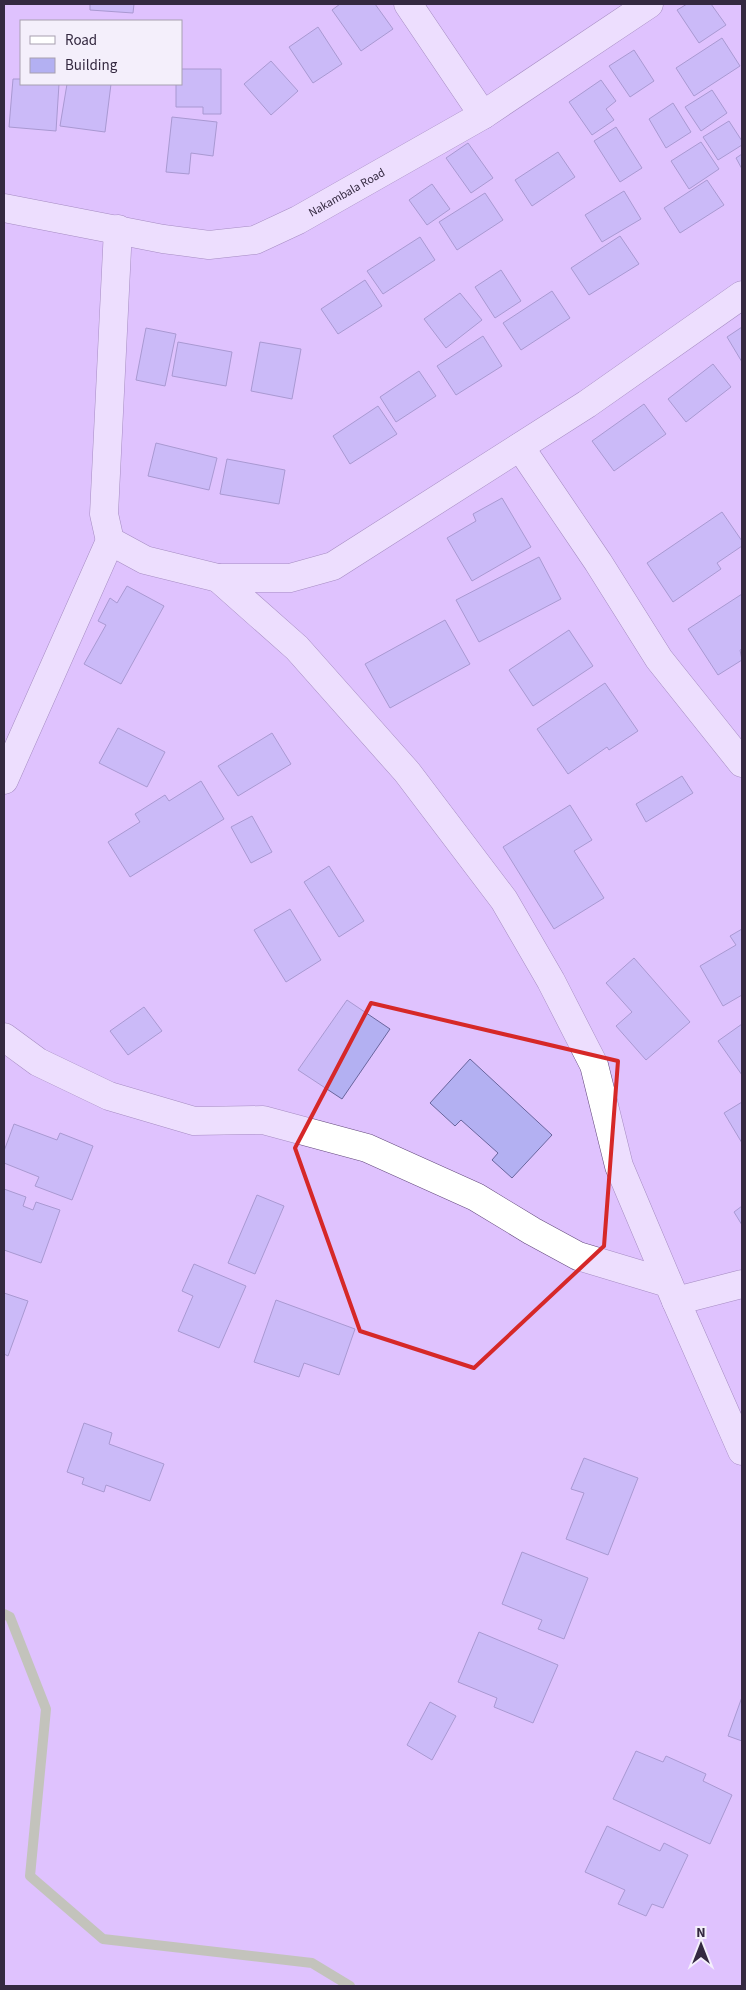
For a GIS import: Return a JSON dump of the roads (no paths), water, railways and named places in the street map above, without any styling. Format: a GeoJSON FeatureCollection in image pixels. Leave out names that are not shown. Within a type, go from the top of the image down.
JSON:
{"type":"FeatureCollection","features":[{"type":"Feature","properties":{"kind":"street"},"geometry":{"type":"LineString","coordinates":[[408,4],[483,115]]}},
{"type":"Feature","properties":{"kind":"street","name":"Nakambala Road"},"geometry":{"type":"LineString","coordinates":[[4,208],[210,246],[255,240],[298,220],[483,115],[649,4]]}},
{"type":"Feature","properties":{"kind":"street"},"geometry":{"type":"LineString","coordinates":[[4,780],[110,542],[104,514],[118,229]]}},
{"type":"Feature","properties":{"kind":"street"},"geometry":{"type":"LineString","coordinates":[[110,542],[145,560],[218,578],[290,578],[332,566],[587,404],[742,295]]}},
{"type":"Feature","properties":{"kind":"street"},"geometry":{"type":"LineString","coordinates":[[520,447],[598,562],[660,660],[742,764]]}},
{"type":"Feature","properties":{"kind":"street"},"geometry":{"type":"LineString","coordinates":[[218,578],[297,648],[407,772],[504,900],[550,981],[594,1065],[619,1166],[742,1451]]}},
{"type":"Feature","properties":{"kind":"street"},"geometry":{"type":"LineString","coordinates":[[4,1037],[38,1062],[109,1096],[194,1121],[263,1120],[368,1148],[476,1197],[578,1256],[672,1292],[742,1284]]}},
{"type":"Feature","properties":{"kind":"waterway"},"geometry":{"type":"LineString","coordinates":[[4,1614],[10,1617],[46,1709],[30,1876],[103,1939],[312,1963],[350,1986]]}}]}
